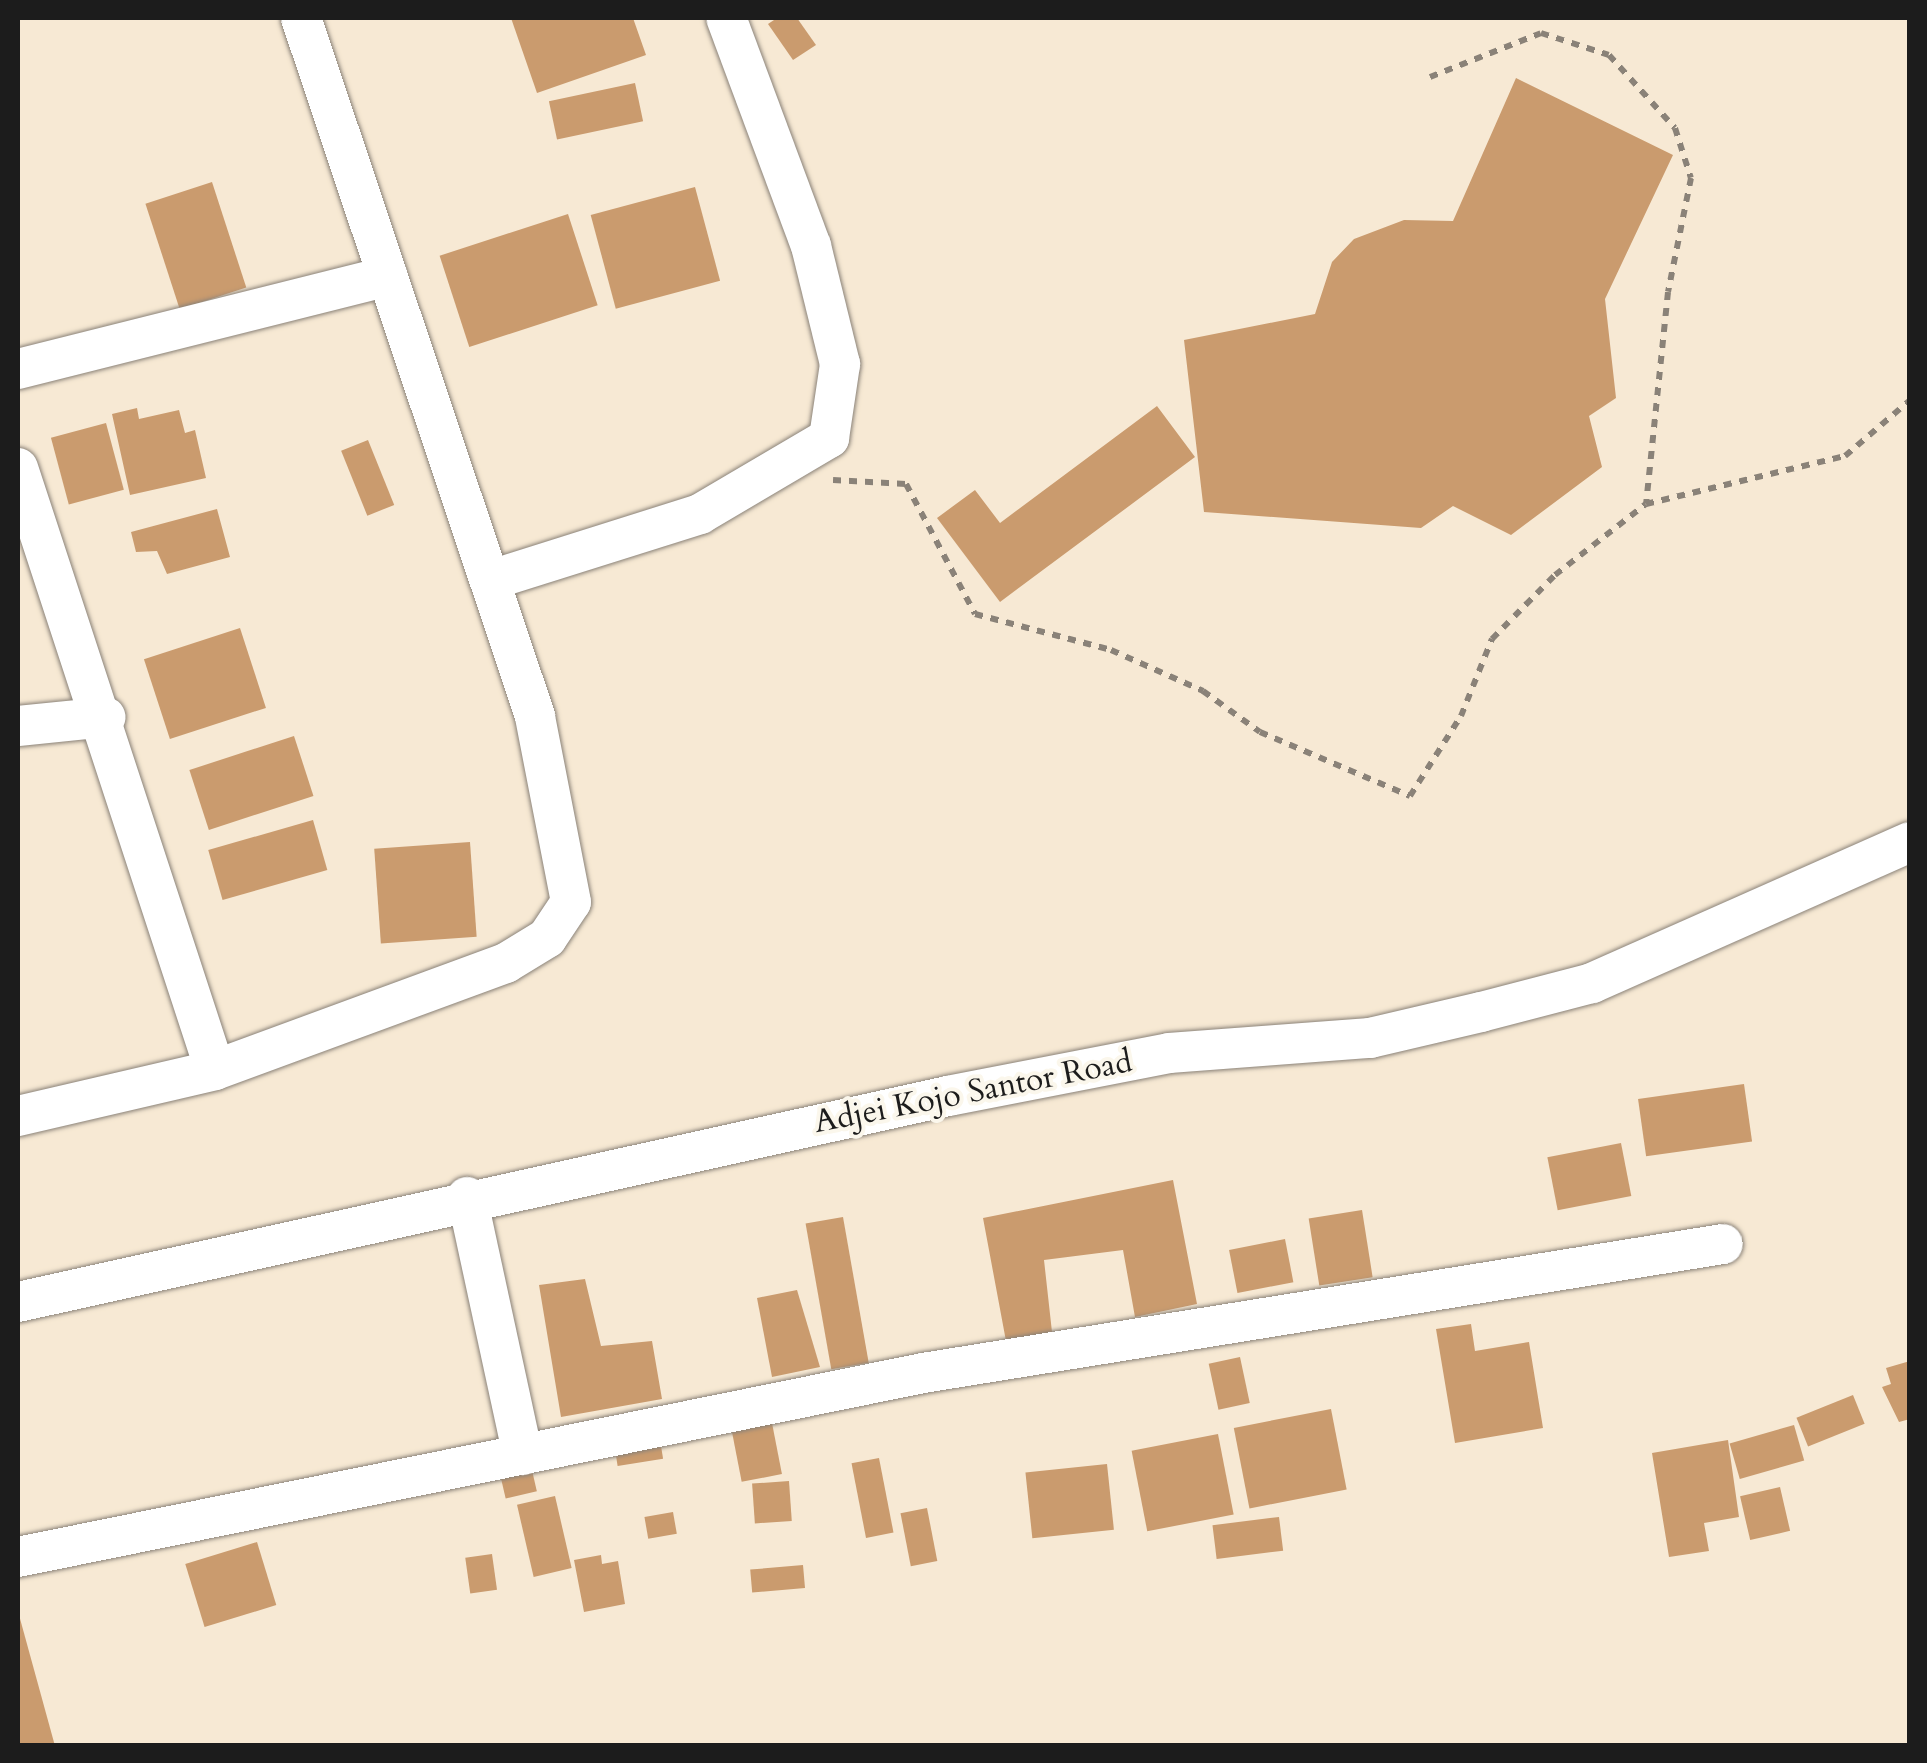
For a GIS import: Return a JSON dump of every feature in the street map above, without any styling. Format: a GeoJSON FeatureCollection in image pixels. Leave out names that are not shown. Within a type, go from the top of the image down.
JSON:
{"type":"FeatureCollection","features":[{"type":"Feature","properties":{"kind":"street"},"geometry":{"type":"LineString","coordinates":[[18,1116],[215,1070],[506,962],[547,938],[571,902],[535,716],[301,18]]}},
{"type":"Feature","properties":{"kind":"street"},"geometry":{"type":"LineString","coordinates":[[491,580],[700,514],[828,438],[840,364],[810,246],[726,18]]}},
{"type":"Feature","properties":{"kind":"street"},"geometry":{"type":"LineString","coordinates":[[18,369],[386,276]]}},
{"type":"Feature","properties":{"kind":"street"},"geometry":{"type":"LineString","coordinates":[[18,468],[106,718],[215,1070]]}},
{"type":"Feature","properties":{"kind":"street"},"geometry":{"type":"LineString","coordinates":[[18,726],[106,718]]}},
{"type":"Feature","properties":{"kind":"street","name":"Adjei Kojo Santor Road"},"geometry":{"type":"LineString","coordinates":[[18,1302],[468,1197],[1169,1052],[1370,1038],[1480,1012],[1608,977],[1910,842]]}},
{"type":"Feature","properties":{"kind":"street"},"geometry":{"type":"LineString","coordinates":[[468,1197],[524,1455]]}},
{"type":"Feature","properties":{"kind":"street"},"geometry":{"type":"LineString","coordinates":[[18,1557],[936,1371],[1723,1244]]}},
{"type":"Feature","properties":{"kind":"path"},"geometry":{"type":"LineString","coordinates":[[1430,76],[1541,33],[1608,55],[1675,128],[1691,178],[1668,292],[1646,504]]}},
{"type":"Feature","properties":{"kind":"path"},"geometry":{"type":"LineString","coordinates":[[784,464],[836,481],[906,484],[975,614],[1111,650],[1203,691],[1260,732],[1410,796],[1460,716],[1492,639],[1646,504],[1846,456],[1910,400]]}},
{"type":"Feature","properties":{"kind":"building"},"geometry":{"type":"Polygon","coordinates":[[[511,18],[633,18],[646,55],[537,93],[511,18]]]}},
{"type":"Feature","properties":{"kind":"building"},"geometry":{"type":"Polygon","coordinates":[[[777,18],[797,18],[816,45],[793,60],[768,24],[777,18]]]}},
{"type":"Feature","properties":{"kind":"building"},"geometry":{"type":"Polygon","coordinates":[[[1516,78],[1673,155],[1605,299],[1616,398],[1589,416],[1602,467],[1511,535],[1453,506],[1421,528],[1204,512],[1184,340],[1315,314],[1332,262],[1354,239],[1404,220],[1453,221],[1516,78]]]}},
{"type":"Feature","properties":{"kind":"building"},"geometry":{"type":"Polygon","coordinates":[[[635,83],[643,121],[557,139],[549,101],[635,83]]]}},
{"type":"Feature","properties":{"kind":"building"},"geometry":{"type":"Polygon","coordinates":[[[212,182],[246,288],[180,309],[145,204],[212,182]]]}},
{"type":"Feature","properties":{"kind":"building"},"geometry":{"type":"Polygon","coordinates":[[[695,187],[720,281],[616,309],[591,215],[695,187]]]}},
{"type":"Feature","properties":{"kind":"building"},"geometry":{"type":"Polygon","coordinates":[[[568,214],[598,305],[469,347],[440,256],[568,214]]]}},
{"type":"Feature","properties":{"kind":"building"},"geometry":{"type":"Polygon","coordinates":[[[1157,406],[1195,457],[1000,602],[937,518],[975,490],[1000,523],[1157,406]]]}},
{"type":"Feature","properties":{"kind":"building"},"geometry":{"type":"Polygon","coordinates":[[[137,408],[139,419],[179,410],[185,433],[195,430],[206,478],[130,495],[112,414],[137,408]]]}},
{"type":"Feature","properties":{"kind":"building"},"geometry":{"type":"Polygon","coordinates":[[[106,423],[124,490],[69,504],[51,438],[106,423]]]}},
{"type":"Feature","properties":{"kind":"building"},"geometry":{"type":"Polygon","coordinates":[[[368,440],[394,505],[367,516],[341,451],[368,440]]]}},
{"type":"Feature","properties":{"kind":"building"},"geometry":{"type":"Polygon","coordinates":[[[217,509],[230,557],[167,574],[157,551],[136,552],[131,532],[217,509]]]}},
{"type":"Feature","properties":{"kind":"building"},"geometry":{"type":"Polygon","coordinates":[[[240,628],[266,708],[170,739],[144,659],[240,628]]]}},
{"type":"Feature","properties":{"kind":"building"},"geometry":{"type":"Polygon","coordinates":[[[294,736],[313,796],[209,830],[189,770],[294,736]]]}},
{"type":"Feature","properties":{"kind":"building"},"geometry":{"type":"Polygon","coordinates":[[[313,820],[327,870],[223,900],[208,850],[313,820]]]}},
{"type":"Feature","properties":{"kind":"building"},"geometry":{"type":"Polygon","coordinates":[[[470,842],[477,937],[381,943],[374,849],[470,842]]]}},
{"type":"Feature","properties":{"kind":"building"},"geometry":{"type":"Polygon","coordinates":[[[1744,1084],[1752,1141],[1646,1156],[1638,1099],[1744,1084]]]}},
{"type":"Feature","properties":{"kind":"building"},"geometry":{"type":"Polygon","coordinates":[[[1621,1143],[1631,1196],[1558,1210],[1547,1157],[1621,1143]]]}},
{"type":"Feature","properties":{"kind":"building"},"geometry":{"type":"Polygon","coordinates":[[[1173,1180],[1197,1304],[1135,1317],[1123,1250],[1044,1260],[1052,1332],[1006,1341],[983,1218],[1173,1180]]]}},
{"type":"Feature","properties":{"kind":"building"},"geometry":{"type":"Polygon","coordinates":[[[1362,1210],[1373,1277],[1319,1286],[1309,1218],[1362,1210]]]}},
{"type":"Feature","properties":{"kind":"building"},"geometry":{"type":"Polygon","coordinates":[[[843,1217],[869,1363],[831,1369],[806,1224],[843,1217]]]}},
{"type":"Feature","properties":{"kind":"building"},"geometry":{"type":"Polygon","coordinates":[[[1285,1239],[1293,1282],[1237,1293],[1229,1250],[1285,1239]]]}},
{"type":"Feature","properties":{"kind":"building"},"geometry":{"type":"Polygon","coordinates":[[[585,1279],[601,1346],[652,1341],[662,1399],[561,1417],[539,1285],[585,1279]]]}},
{"type":"Feature","properties":{"kind":"building"},"geometry":{"type":"Polygon","coordinates":[[[797,1290],[820,1367],[772,1377],[757,1298],[797,1290]]]}},
{"type":"Feature","properties":{"kind":"building"},"geometry":{"type":"Polygon","coordinates":[[[1471,1324],[1475,1351],[1529,1342],[1543,1428],[1455,1443],[1436,1329],[1471,1324]]]}},
{"type":"Feature","properties":{"kind":"building"},"geometry":{"type":"Polygon","coordinates":[[[1240,1357],[1250,1403],[1218,1410],[1209,1364],[1240,1357]]]}},
{"type":"Feature","properties":{"kind":"building"},"geometry":{"type":"Polygon","coordinates":[[[1910,1361],[1910,1419],[1899,1422],[1882,1387],[1891,1384],[1886,1368],[1910,1361]]]}},
{"type":"Feature","properties":{"kind":"building"},"geometry":{"type":"Polygon","coordinates":[[[1853,1395],[1865,1424],[1808,1447],[1796,1418],[1853,1395]]]}},
{"type":"Feature","properties":{"kind":"building"},"geometry":{"type":"Polygon","coordinates":[[[1331,1409],[1347,1489],[1249,1508],[1234,1428],[1331,1409]]]}},
{"type":"Feature","properties":{"kind":"building"},"geometry":{"type":"Polygon","coordinates":[[[772,1423],[782,1474],[742,1482],[732,1431],[772,1423]]]}},
{"type":"Feature","properties":{"kind":"building"},"geometry":{"type":"Polygon","coordinates":[[[1794,1425],[1804,1461],[1740,1479],[1730,1443],[1794,1425]]]}},
{"type":"Feature","properties":{"kind":"building"},"geometry":{"type":"Polygon","coordinates":[[[659,1433],[663,1459],[618,1466],[614,1440],[659,1433]]]}},
{"type":"Feature","properties":{"kind":"building"},"geometry":{"type":"Polygon","coordinates":[[[1218,1434],[1234,1514],[1147,1531],[1132,1451],[1218,1434]]]}},
{"type":"Feature","properties":{"kind":"building"},"geometry":{"type":"Polygon","coordinates":[[[1728,1440],[1739,1517],[1704,1523],[1709,1551],[1669,1557],[1652,1453],[1728,1440]]]}},
{"type":"Feature","properties":{"kind":"building"},"geometry":{"type":"Polygon","coordinates":[[[879,1458],[894,1533],[866,1538],[852,1463],[879,1458]]]}},
{"type":"Feature","properties":{"kind":"building"},"geometry":{"type":"Polygon","coordinates":[[[1107,1464],[1114,1530],[1032,1538],[1025,1473],[1107,1464]]]}},
{"type":"Feature","properties":{"kind":"building"},"geometry":{"type":"Polygon","coordinates":[[[531,1466],[537,1491],[506,1499],[500,1473],[531,1466]]]}},
{"type":"Feature","properties":{"kind":"building"},"geometry":{"type":"Polygon","coordinates":[[[789,1481],[792,1521],[755,1523],[752,1484],[789,1481]]]}},
{"type":"Feature","properties":{"kind":"building"},"geometry":{"type":"Polygon","coordinates":[[[1780,1487],[1790,1531],[1750,1540],[1740,1496],[1780,1487]]]}},
{"type":"Feature","properties":{"kind":"building"},"geometry":{"type":"Polygon","coordinates":[[[555,1496],[572,1568],[534,1577],[517,1505],[555,1496]]]}},
{"type":"Feature","properties":{"kind":"building"},"geometry":{"type":"Polygon","coordinates":[[[927,1508],[937,1561],[911,1566],[900,1513],[927,1508]]]}},
{"type":"Feature","properties":{"kind":"building"},"geometry":{"type":"Polygon","coordinates":[[[673,1512],[677,1534],[648,1539],[644,1517],[673,1512]]]}},
{"type":"Feature","properties":{"kind":"building"},"geometry":{"type":"Polygon","coordinates":[[[1279,1517],[1283,1551],[1217,1559],[1212,1525],[1279,1517]]]}},
{"type":"Feature","properties":{"kind":"building"},"geometry":{"type":"Polygon","coordinates":[[[257,1542],[276,1605],[205,1627],[185,1564],[257,1542]]]}},
{"type":"Feature","properties":{"kind":"building"},"geometry":{"type":"Polygon","coordinates":[[[492,1554],[497,1590],[470,1593],[465,1558],[492,1554]]]}},
{"type":"Feature","properties":{"kind":"building"},"geometry":{"type":"Polygon","coordinates":[[[601,1555],[602,1564],[618,1561],[625,1604],[584,1612],[574,1560],[601,1555]]]}},
{"type":"Feature","properties":{"kind":"building"},"geometry":{"type":"Polygon","coordinates":[[[803,1565],[805,1588],[752,1593],[750,1570],[803,1565]]]}},
{"type":"Feature","properties":{"kind":"building"},"geometry":{"type":"Polygon","coordinates":[[[19,1615],[55,1746],[18,1746],[19,1615]]]}}]}
